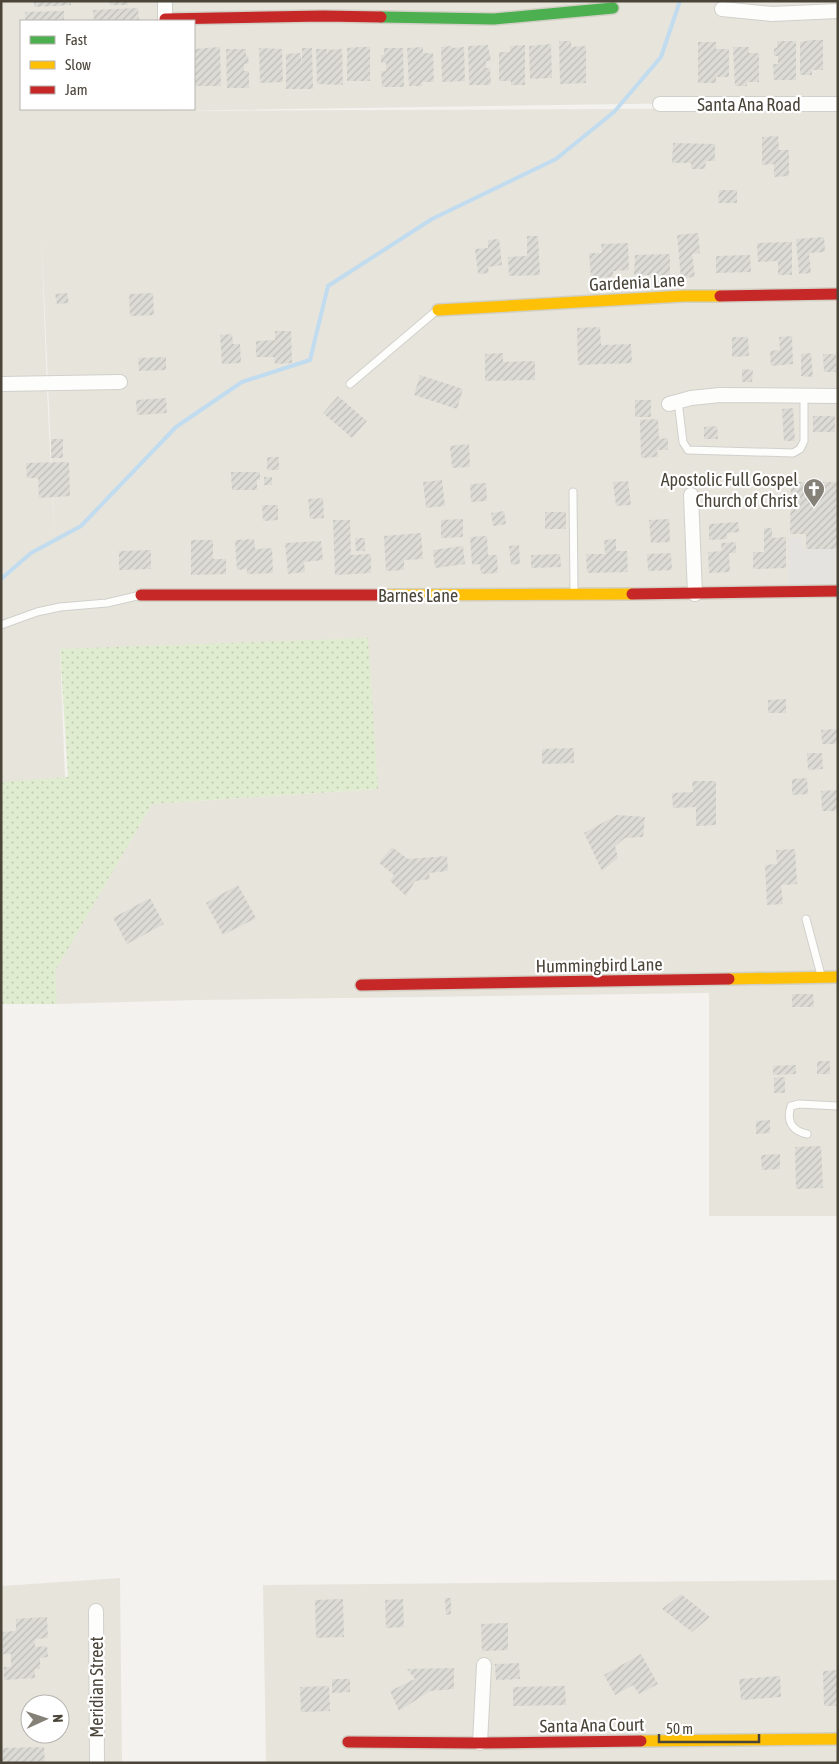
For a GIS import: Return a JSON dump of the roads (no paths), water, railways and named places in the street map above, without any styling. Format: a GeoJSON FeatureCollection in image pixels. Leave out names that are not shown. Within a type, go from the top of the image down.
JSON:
{"type":"FeatureCollection","features":[{"type":"Feature","properties":{"kind":"street"},"geometry":{"type":"LineString","coordinates":[[165,1],[165,20],[323,16],[494,19],[613,8]]}},
{"type":"Feature","properties":{"kind":"street"},"geometry":{"type":"LineString","coordinates":[[323,1],[323,16]]}},
{"type":"Feature","properties":{"kind":"street"},"geometry":{"type":"LineString","coordinates":[[722,10],[772,14],[822,6],[838,11]]}},
{"type":"Feature","properties":{"kind":"street","name":"Santa Ana Road"},"geometry":{"type":"LineString","coordinates":[[660,104],[838,104]]}},
{"type":"Feature","properties":{"kind":"street","name":"Gardenia Lane"},"geometry":{"type":"LineString","coordinates":[[438,310],[684,296],[838,294]]}},
{"type":"Feature","properties":{"kind":"street"},"geometry":{"type":"LineString","coordinates":[[1,384],[120,382]]}},
{"type":"Feature","properties":{"kind":"street"},"geometry":{"type":"LineString","coordinates":[[673,403],[720,396],[838,396]]}},
{"type":"Feature","properties":{"kind":"street"},"geometry":{"type":"LineString","coordinates":[[690,495],[696,594]]}},
{"type":"Feature","properties":{"kind":"street","name":"Barnes Lane"},"geometry":{"type":"LineString","coordinates":[[141,595],[696,594],[838,591]]}},
{"type":"Feature","properties":{"kind":"street","name":"Hummingbird Lane"},"geometry":{"type":"LineString","coordinates":[[361,985],[838,978]]}},
{"type":"Feature","properties":{"kind":"street","name":"Meridian Street"},"geometry":{"type":"LineString","coordinates":[[96,1611],[97,1763]]}},
{"type":"Feature","properties":{"kind":"street"},"geometry":{"type":"LineString","coordinates":[[480,1744],[484,1665]]}},
{"type":"Feature","properties":{"kind":"street","name":"Santa Ana Court"},"geometry":{"type":"LineString","coordinates":[[348,1742],[480,1744],[838,1739]]}},
{"type":"Feature","properties":{"kind":"lane"},"geometry":{"type":"LineString","coordinates":[[350,384],[438,310]]}},
{"type":"Feature","properties":{"kind":"lane"},"geometry":{"type":"LineString","coordinates":[[673,403],[688,450],[793,453],[800,449],[804,442],[804,396]]}},
{"type":"Feature","properties":{"kind":"lane"},"geometry":{"type":"LineString","coordinates":[[572,492],[574,594]]}},
{"type":"Feature","properties":{"kind":"lane"},"geometry":{"type":"LineString","coordinates":[[1,626],[38,612],[107,603],[141,595]]}},
{"type":"Feature","properties":{"kind":"lane"},"geometry":{"type":"LineString","coordinates":[[806,919],[822,978]]}},
{"type":"Feature","properties":{"kind":"lane"},"geometry":{"type":"LineString","coordinates":[[807,1134],[798,1132],[792,1127],[789,1112],[791,1106],[799,1104],[838,1106]]}},
{"type":"Feature","properties":{"kind":"waterway"},"geometry":{"type":"LineString","coordinates":[[1,579],[31,553],[81,526],[176,427],[242,382],[310,360],[328,286],[432,219],[556,159],[614,112],[661,57],[680,1]]}},
{"type":"Feature","properties":{"kind":"place","name":"Apostolic Full Gospel Church of Christ"},"geometry":{"type":"Point","coordinates":[814,508]}}]}
